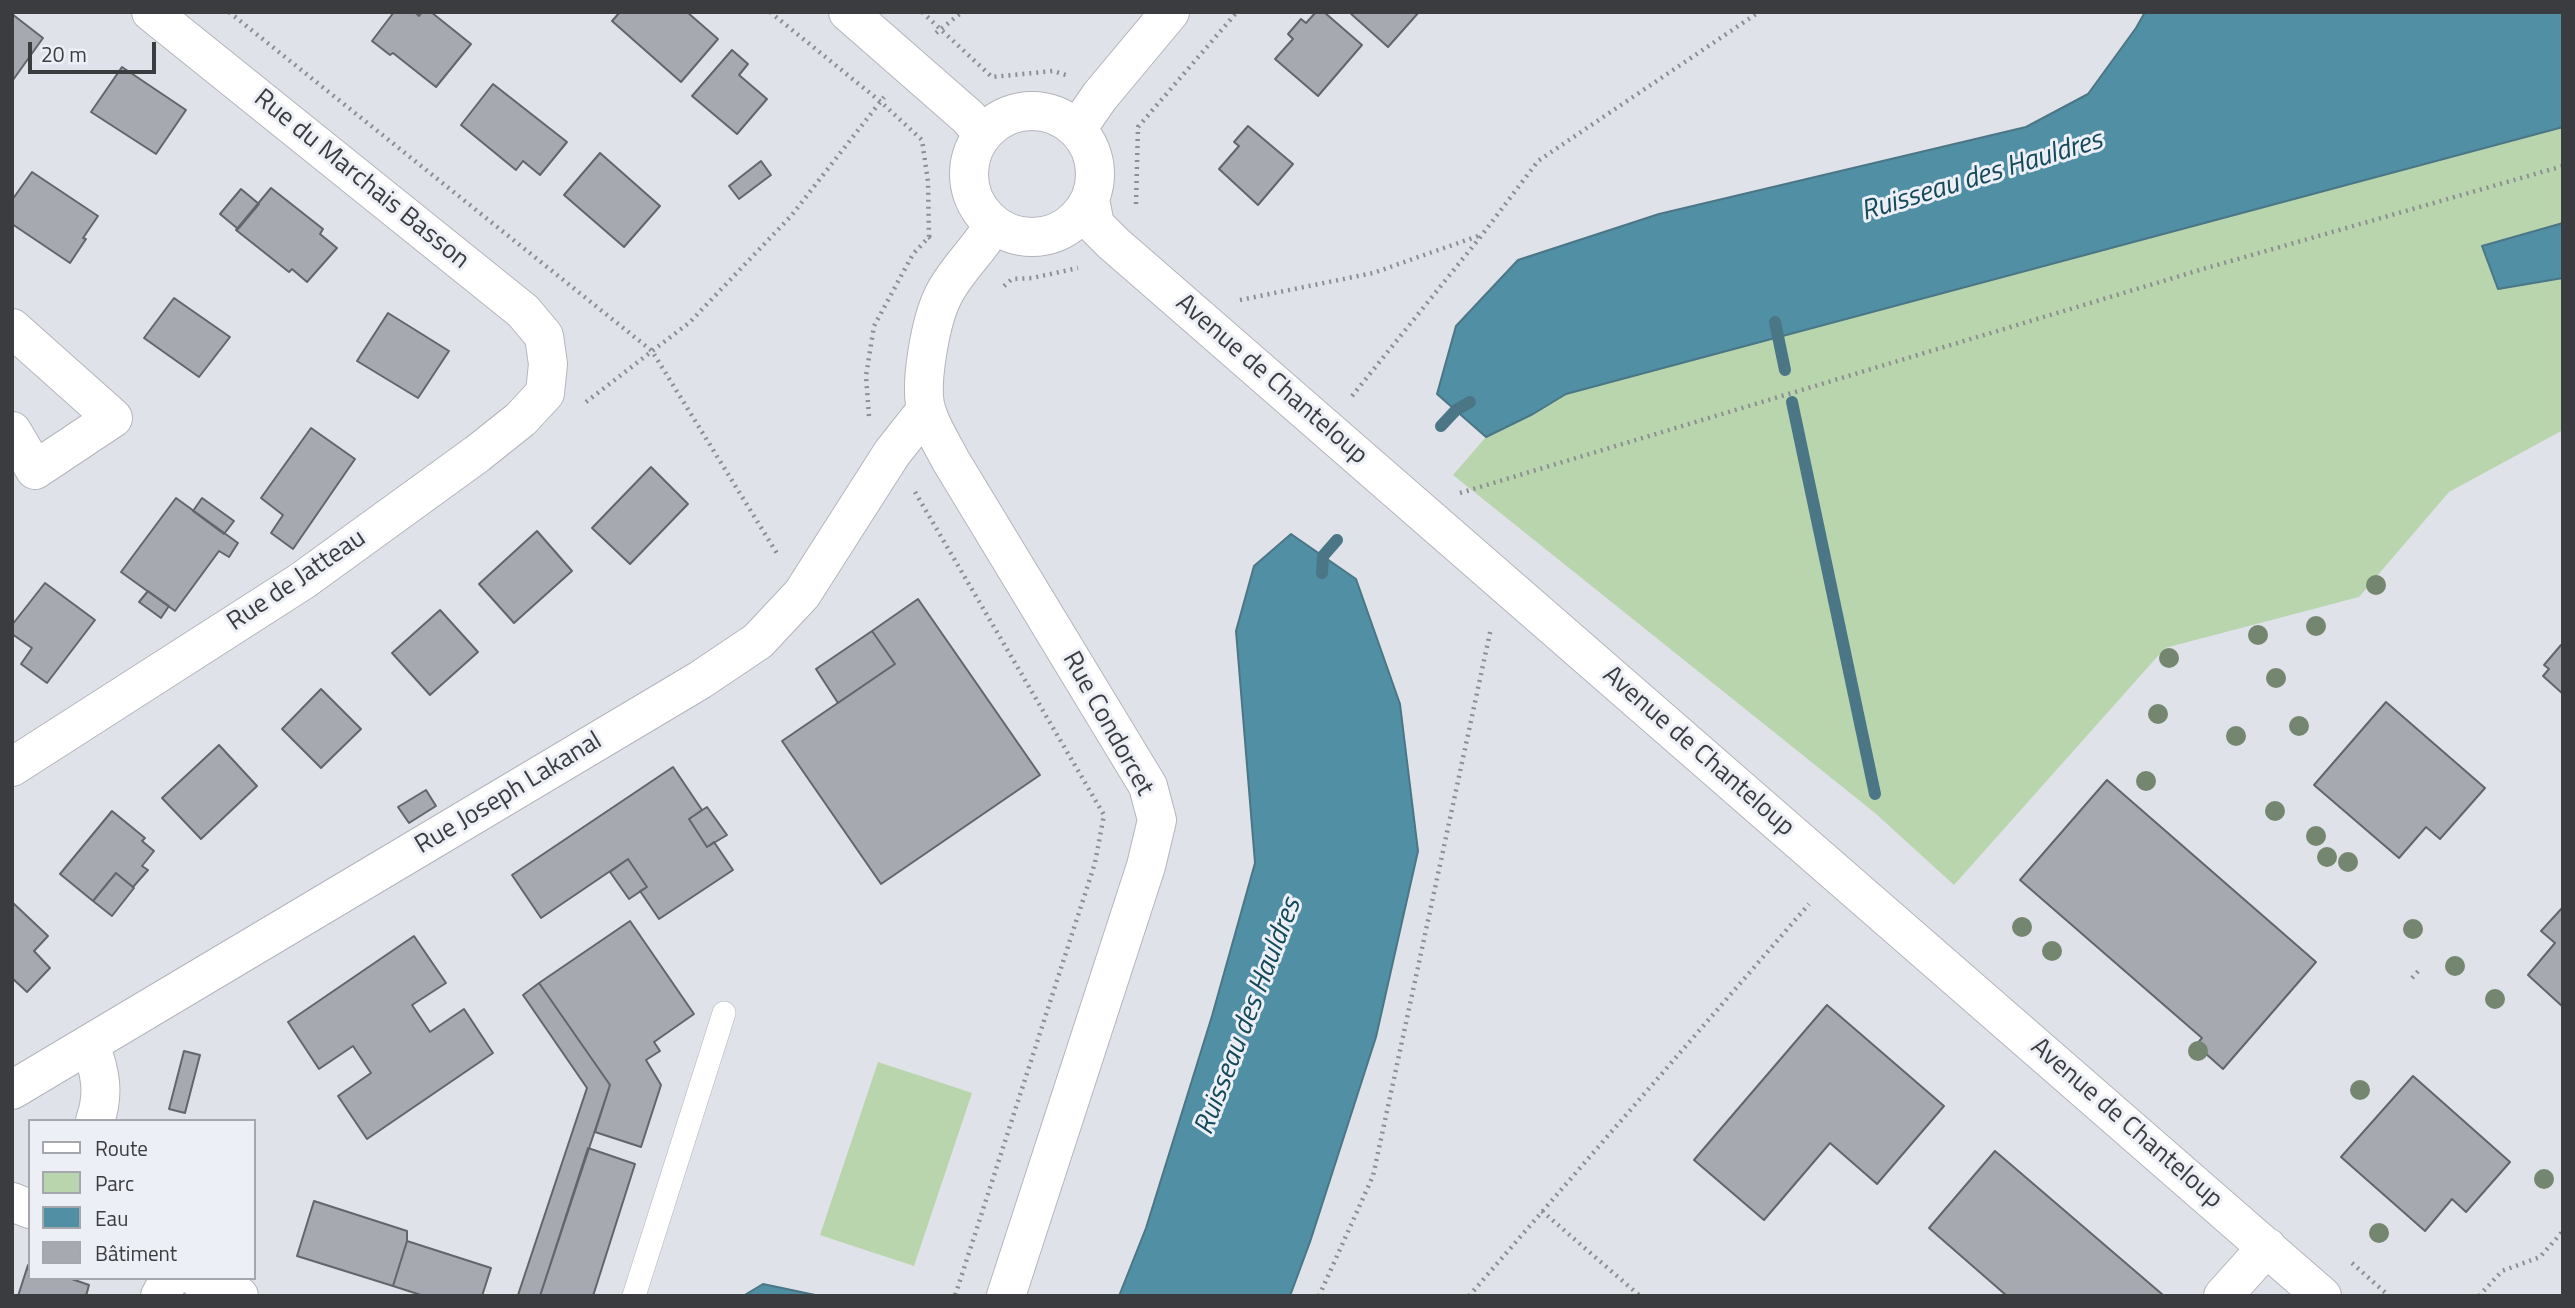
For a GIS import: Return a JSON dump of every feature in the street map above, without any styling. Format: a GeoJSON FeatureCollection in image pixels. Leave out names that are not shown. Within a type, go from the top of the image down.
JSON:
{"type":"FeatureCollection","features":[{"type":"Feature","properties":{"kind":"street","name":"Rue du Marchais Basson"},"geometry":{"type":"LineString","coordinates":[[151,12],[523,311],[544,336],[548,364]]}},
{"type":"Feature","properties":{"kind":"street"},"geometry":{"type":"LineString","coordinates":[[848,12],[968,117],[982,133]]}},
{"type":"Feature","properties":{"kind":"street"},"geometry":{"type":"LineString","coordinates":[[1077,129],[1100,96],[1170,12]]}},
{"type":"Feature","properties":{"kind":"street"},"geometry":{"type":"LineString","coordinates":[[1018,111],[1040,111],[1060,116],[1077,129],[1091,150],[1096,174],[1090,199],[1076,220],[1057,232],[1035,238],[1013,235],[993,225],[976,206],[968,182],[970,156],[982,133],[998,119],[1018,111]]}},
{"type":"Feature","properties":{"kind":"street","name":"Avenue de Chanteloup"},"geometry":{"type":"LineString","coordinates":[[1090,199],[1095,225],[1113,243],[2322,1296]]}},
{"type":"Feature","properties":{"kind":"street","name":"Rue Condorcet"},"geometry":{"type":"LineString","coordinates":[[993,225],[943,296],[926,353],[926,410],[951,461],[1148,786],[1157,820],[1146,866],[1006,1296]]}},
{"type":"Feature","properties":{"kind":"street"},"geometry":{"type":"LineString","coordinates":[[12,431],[36,470],[113,418],[14,336]]}},
{"type":"Feature","properties":{"kind":"street","name":"Rue de Jatteau"},"geometry":{"type":"LineString","coordinates":[[12,767],[302,581],[477,454],[521,419],[545,393],[548,364]]}},
{"type":"Feature","properties":{"kind":"street","name":"Rue Joseph Lakanal"},"geometry":{"type":"LineString","coordinates":[[12,1090],[688,687],[758,642],[802,594],[892,453],[926,410]]}},
{"type":"Feature","properties":{"kind":"street"},"geometry":{"type":"LineString","coordinates":[[90,1044],[101,1074],[101,1104],[96,1119]]}},
{"type":"Feature","properties":{"kind":"street"},"geometry":{"type":"LineString","coordinates":[[2223,1296],[2267,1247]]}},
{"type":"Feature","properties":{"kind":"street"},"geometry":{"type":"LineString","coordinates":[[160,1296],[169,1280]]}},
{"type":"Feature","properties":{"kind":"street"},"geometry":{"type":"LineString","coordinates":[[202,1280],[239,1296]]}},
{"type":"Feature","properties":{"kind":"lane"},"geometry":{"type":"LineString","coordinates":[[634,1296],[724,1013]]}},
{"type":"Feature","properties":{"kind":"path"},"geometry":{"type":"LineString","coordinates":[[770,12],[881,102],[922,140],[928,182],[929,237]]}},
{"type":"Feature","properties":{"kind":"path"},"geometry":{"type":"LineString","coordinates":[[922,12],[992,77],[1053,71],[1074,78],[1138,127]]}},
{"type":"Feature","properties":{"kind":"path"},"geometry":{"type":"LineString","coordinates":[[586,402],[690,322],[791,216],[881,102],[907,64],[940,29],[962,12]]}},
{"type":"Feature","properties":{"kind":"path"},"geometry":{"type":"LineString","coordinates":[[1347,403],[1538,161],[1759,12]]}},
{"type":"Feature","properties":{"kind":"path"},"geometry":{"type":"LineString","coordinates":[[1463,504],[1453,495],[2203,269],[2563,166]]}},
{"type":"Feature","properties":{"kind":"path"},"geometry":{"type":"LineString","coordinates":[[1230,301],[1373,273],[1482,235]]}},
{"type":"Feature","properties":{"kind":"path"},"geometry":{"type":"LineString","coordinates":[[892,453],[1104,815],[1095,863],[956,1296]]}},
{"type":"Feature","properties":{"kind":"path"},"geometry":{"type":"LineString","coordinates":[[1319,1296],[1373,1176],[1492,624]]}},
{"type":"Feature","properties":{"kind":"path"},"geometry":{"type":"LineString","coordinates":[[1469,1296],[1836,872]]}},
{"type":"Feature","properties":{"kind":"path"},"geometry":{"type":"LineString","coordinates":[[2412,978],[2421,968]]}},
{"type":"Feature","properties":{"kind":"path"},"geometry":{"type":"LineString","coordinates":[[1542,1211],[1640,1296]]}},
{"type":"Feature","properties":{"kind":"path"},"geometry":{"type":"LineString","coordinates":[[2479,1296],[2502,1271],[2540,1257],[2563,1231]]}},
{"type":"Feature","properties":{"kind":"green space"},"geometry":{"type":"Polygon","coordinates":[[[2563,127],[2563,223],[2482,246],[2498,289],[2563,278],[2563,430],[2449,492],[2359,597],[2165,648],[1954,885],[1875,813],[1453,475],[1486,437],[1566,394],[2563,127]]]}},
{"type":"Feature","properties":{"kind":"green space"},"geometry":{"type":"Polygon","coordinates":[[[878,1062],[972,1093],[914,1266],[820,1235],[878,1062]]]}},
{"type":"Feature","properties":{"kind":"water"},"geometry":{"type":"Polygon","coordinates":[[[2145,12],[2563,12],[2563,127],[1566,394],[1486,437],[1437,394],[1456,326],[1518,260],[1659,214],[2026,127],[2088,94],[2145,12]]]}},
{"type":"Feature","properties":{"kind":"water"},"geometry":{"type":"Polygon","coordinates":[[[2563,223],[2563,278],[2498,289],[2482,246],[2563,223]]]}},
{"type":"Feature","properties":{"kind":"water"},"geometry":{"type":"Polygon","coordinates":[[[1291,534],[1356,579],[1400,704],[1418,851],[1376,1037],[1290,1296],[1119,1296],[1146,1228],[1212,1016],[1255,863],[1236,631],[1254,566],[1291,534]]]}},
{"type":"Feature","properties":{"kind":"water"},"geometry":{"type":"Polygon","coordinates":[[[763,1284],[820,1296],[743,1296],[763,1284]]]}},
{"type":"Feature","properties":{"kind":"building"},"geometry":{"type":"Polygon","coordinates":[[[394,12],[415,12],[419,16],[422,12],[431,12],[471,44],[436,87],[393,53],[390,55],[372,41],[394,12]]]}},
{"type":"Feature","properties":{"kind":"building"},"geometry":{"type":"Polygon","coordinates":[[[620,12],[687,12],[718,39],[681,82],[612,21],[620,12]]]}},
{"type":"Feature","properties":{"kind":"building"},"geometry":{"type":"Polygon","coordinates":[[[1316,12],[1324,12],[1362,45],[1318,96],[1275,59],[1293,39],[1288,34],[1301,19],[1306,23],[1316,12]]]}},
{"type":"Feature","properties":{"kind":"building"},"geometry":{"type":"Polygon","coordinates":[[[1349,12],[1419,12],[1388,47],[1349,12]]]}},
{"type":"Feature","properties":{"kind":"building"},"geometry":{"type":"Polygon","coordinates":[[[12,14],[43,38],[13,80],[12,79],[12,14]]]}},
{"type":"Feature","properties":{"kind":"building"},"geometry":{"type":"Polygon","coordinates":[[[732,50],[748,64],[739,75],[767,99],[737,134],[692,96],[732,50]]]}},
{"type":"Feature","properties":{"kind":"building"},"geometry":{"type":"Polygon","coordinates":[[[122,67],[186,110],[156,154],[91,112],[122,67]]]}},
{"type":"Feature","properties":{"kind":"building"},"geometry":{"type":"Polygon","coordinates":[[[493,84],[567,142],[540,175],[523,161],[516,170],[461,125],[493,84]]]}},
{"type":"Feature","properties":{"kind":"building"},"geometry":{"type":"Polygon","coordinates":[[[1248,126],[1293,164],[1258,205],[1219,169],[1239,146],[1234,142],[1248,126]]]}},
{"type":"Feature","properties":{"kind":"building"},"geometry":{"type":"Polygon","coordinates":[[[600,153],[660,206],[624,247],[564,195],[600,153]]]}},
{"type":"Feature","properties":{"kind":"building"},"geometry":{"type":"Polygon","coordinates":[[[761,161],[771,175],[739,199],[729,186],[761,161]]]}},
{"type":"Feature","properties":{"kind":"building"},"geometry":{"type":"Polygon","coordinates":[[[32,172],[98,216],[70,263],[12,224],[12,200],[32,172]]]}},
{"type":"Feature","properties":{"kind":"building"},"geometry":{"type":"Polygon","coordinates":[[[271,188],[323,229],[320,234],[337,248],[307,282],[292,269],[289,272],[236,230],[271,188]]]}},
{"type":"Feature","properties":{"kind":"building"},"geometry":{"type":"Polygon","coordinates":[[[241,189],[259,204],[238,229],[220,214],[241,189]]]}},
{"type":"Feature","properties":{"kind":"building"},"geometry":{"type":"Polygon","coordinates":[[[174,298],[230,337],[199,377],[144,338],[174,298]]]}},
{"type":"Feature","properties":{"kind":"building"},"geometry":{"type":"Polygon","coordinates":[[[388,313],[449,351],[418,398],[357,361],[388,313]]]}},
{"type":"Feature","properties":{"kind":"building"},"geometry":{"type":"Polygon","coordinates":[[[311,428],[355,459],[293,549],[271,533],[283,515],[261,498],[311,428]]]}},
{"type":"Feature","properties":{"kind":"building"},"geometry":{"type":"Polygon","coordinates":[[[651,467],[688,504],[630,564],[592,528],[651,467]]]}},
{"type":"Feature","properties":{"kind":"building"},"geometry":{"type":"Polygon","coordinates":[[[176,498],[238,543],[229,557],[219,551],[175,611],[121,572],[176,498]]]}},
{"type":"Feature","properties":{"kind":"building"},"geometry":{"type":"Polygon","coordinates":[[[202,498],[234,521],[224,534],[193,511],[202,498]]]}},
{"type":"Feature","properties":{"kind":"building"},"geometry":{"type":"Polygon","coordinates":[[[537,531],[572,571],[514,623],[479,584],[537,531]]]}},
{"type":"Feature","properties":{"kind":"building"},"geometry":{"type":"Polygon","coordinates":[[[45,583],[95,620],[47,683],[21,664],[32,648],[12,634],[12,625],[45,583]]]}},
{"type":"Feature","properties":{"kind":"building"},"geometry":{"type":"Polygon","coordinates":[[[148,591],[169,606],[161,618],[139,602],[148,591]]]}},
{"type":"Feature","properties":{"kind":"building"},"geometry":{"type":"Polygon","coordinates":[[[918,599],[1040,775],[881,884],[782,741],[895,664],[872,631],[918,599]]]}},
{"type":"Feature","properties":{"kind":"building"},"geometry":{"type":"Polygon","coordinates":[[[440,610],[478,652],[430,695],[392,653],[440,610]]]}},
{"type":"Feature","properties":{"kind":"building"},"geometry":{"type":"Polygon","coordinates":[[[872,631],[895,664],[838,703],[816,669],[872,631]]]}},
{"type":"Feature","properties":{"kind":"building"},"geometry":{"type":"Polygon","coordinates":[[[2561,645],[2563,694],[2543,676],[2549,669],[2544,665],[2561,645]]]}},
{"type":"Feature","properties":{"kind":"building"},"geometry":{"type":"Polygon","coordinates":[[[321,689],[361,729],[321,768],[282,729],[321,689]]]}},
{"type":"Feature","properties":{"kind":"building"},"geometry":{"type":"Polygon","coordinates":[[[2386,702],[2485,788],[2440,839],[2426,827],[2399,858],[2314,785],[2386,702]]]}},
{"type":"Feature","properties":{"kind":"building"},"geometry":{"type":"Polygon","coordinates":[[[219,745],[257,786],[201,839],[162,798],[219,745]]]}},
{"type":"Feature","properties":{"kind":"building"},"geometry":{"type":"Polygon","coordinates":[[[673,767],[702,810],[689,819],[707,847],[714,842],[733,870],[659,919],[640,891],[647,887],[628,859],[541,918],[512,875],[673,767]]]}},
{"type":"Feature","properties":{"kind":"building"},"geometry":{"type":"Polygon","coordinates":[[[2107,780],[2316,962],[2223,1069],[2196,1045],[2202,1038],[2020,880],[2107,780]]]}},
{"type":"Feature","properties":{"kind":"building"},"geometry":{"type":"Polygon","coordinates":[[[426,790],[436,806],[409,823],[398,807],[426,790]]]}},
{"type":"Feature","properties":{"kind":"building"},"geometry":{"type":"Polygon","coordinates":[[[707,807],[727,835],[707,847],[689,819],[707,807]]]}},
{"type":"Feature","properties":{"kind":"building"},"geometry":{"type":"Polygon","coordinates":[[[112,811],[145,838],[142,841],[154,851],[142,866],[148,870],[133,887],[116,873],[93,901],[60,874],[112,811]]]}},
{"type":"Feature","properties":{"kind":"building"},"geometry":{"type":"Polygon","coordinates":[[[628,859],[647,887],[629,899],[610,872],[628,859]]]}},
{"type":"Feature","properties":{"kind":"building"},"geometry":{"type":"Polygon","coordinates":[[[116,873],[134,888],[112,916],[93,901],[116,873]]]}},
{"type":"Feature","properties":{"kind":"building"},"geometry":{"type":"Polygon","coordinates":[[[12,902],[48,936],[34,951],[50,968],[27,992],[12,978],[12,902]]]}},
{"type":"Feature","properties":{"kind":"building"},"geometry":{"type":"Polygon","coordinates":[[[2563,907],[2563,1007],[2528,975],[2555,943],[2541,931],[2563,907]]]}},
{"type":"Feature","properties":{"kind":"building"},"geometry":{"type":"Polygon","coordinates":[[[630,921],[694,1014],[654,1042],[660,1051],[646,1060],[661,1085],[641,1147],[595,1132],[610,1085],[539,983],[630,921]]]}},
{"type":"Feature","properties":{"kind":"building"},"geometry":{"type":"Polygon","coordinates":[[[414,936],[446,983],[412,1005],[430,1032],[464,1009],[493,1053],[367,1139],[338,1096],[371,1073],[353,1046],[319,1069],[288,1022],[414,936]]]}},
{"type":"Feature","properties":{"kind":"building"},"geometry":{"type":"Polygon","coordinates":[[[539,983],[610,1085],[540,1296],[520,1296],[518,1295],[587,1088],[523,995],[539,983]]]}},
{"type":"Feature","properties":{"kind":"building"},"geometry":{"type":"Polygon","coordinates":[[[1827,1005],[1944,1106],[1877,1184],[1830,1143],[1764,1220],[1694,1160],[1827,1005]]]}},
{"type":"Feature","properties":{"kind":"building"},"geometry":{"type":"Polygon","coordinates":[[[184,1051],[200,1055],[185,1113],[169,1109],[184,1051]]]}},
{"type":"Feature","properties":{"kind":"building"},"geometry":{"type":"Polygon","coordinates":[[[2413,1076],[2510,1162],[2466,1212],[2452,1199],[2425,1231],[2341,1157],[2413,1076]]]}},
{"type":"Feature","properties":{"kind":"building"},"geometry":{"type":"Polygon","coordinates":[[[588,1148],[635,1164],[593,1296],[540,1296],[588,1148]]]}},
{"type":"Feature","properties":{"kind":"building"},"geometry":{"type":"Polygon","coordinates":[[[1995,1151],[2163,1295],[2007,1296],[1929,1228],[1995,1151]]]}},
{"type":"Feature","properties":{"kind":"building"},"geometry":{"type":"Polygon","coordinates":[[[314,1201],[407,1231],[407,1241],[393,1286],[297,1256],[314,1201]]]}},
{"type":"Feature","properties":{"kind":"building"},"geometry":{"type":"Polygon","coordinates":[[[407,1241],[491,1268],[482,1296],[424,1296],[393,1286],[407,1241]]]}},
{"type":"Feature","properties":{"kind":"building"},"geometry":{"type":"Polygon","coordinates":[[[28,1265],[28,1280],[75,1280],[89,1285],[86,1296],[18,1296],[28,1265]]]}},
{"type":"Feature","properties":{"kind":"waterway"},"geometry":{"type":"LineString","coordinates":[[1775,322],[1785,370]]}},
{"type":"Feature","properties":{"kind":"waterway","name":"Ruisseau des Hauldres"},"geometry":{"type":"LineString","coordinates":[[1441,426],[1456,410],[1470,402]]}},
{"type":"Feature","properties":{"kind":"waterway"},"geometry":{"type":"LineString","coordinates":[[1792,402],[1875,794]]}},
{"type":"Feature","properties":{"kind":"waterway","name":"Ruisseau des Hauldres"},"geometry":{"type":"LineString","coordinates":[[1322,573],[1323,556],[1337,540]]}}]}
